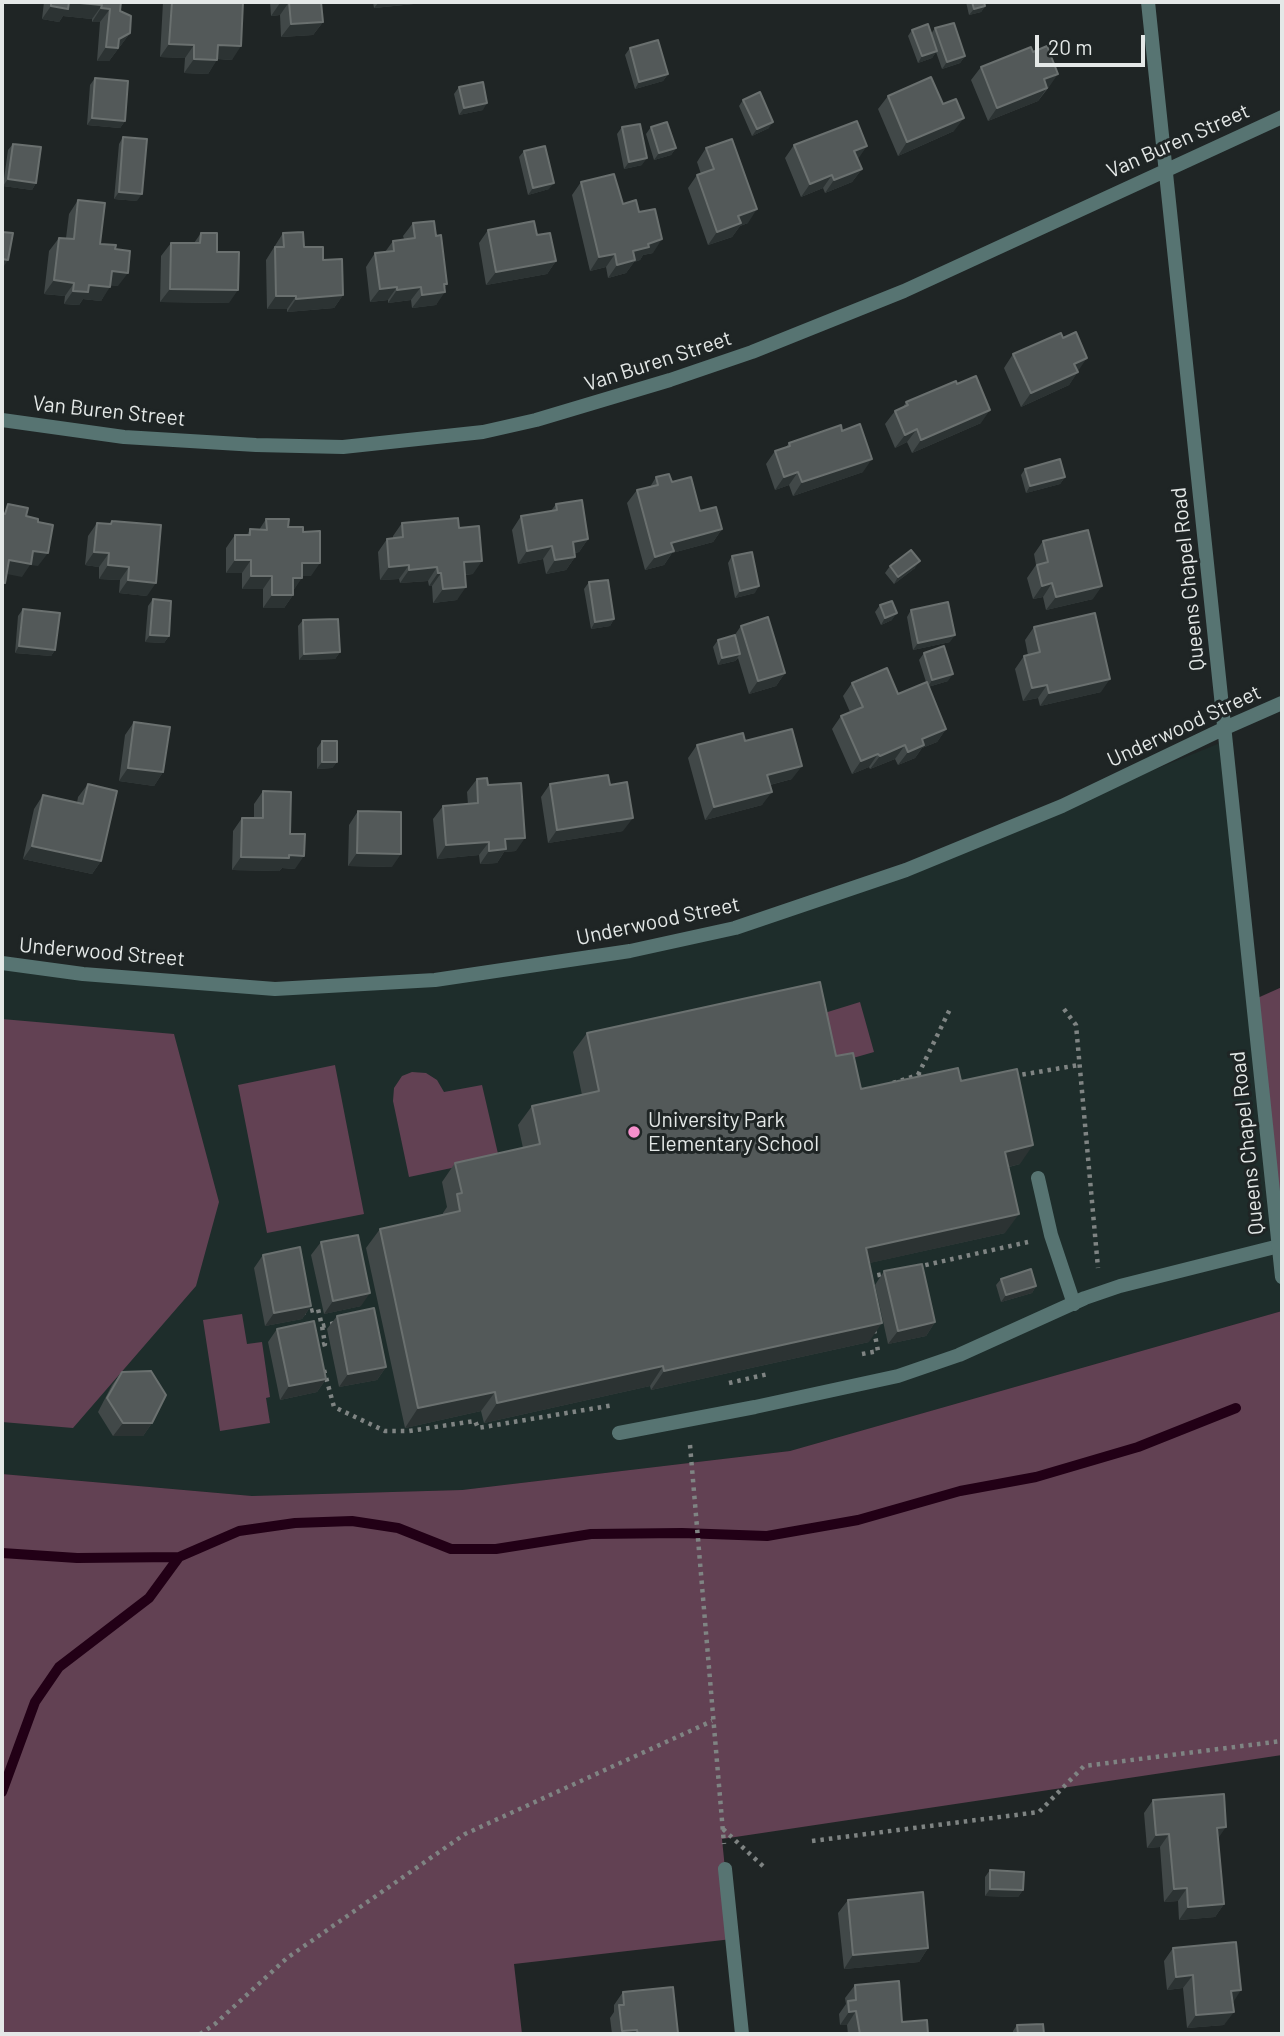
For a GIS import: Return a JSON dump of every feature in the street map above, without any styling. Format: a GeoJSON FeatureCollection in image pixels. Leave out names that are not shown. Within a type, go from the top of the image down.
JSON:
{"type":"FeatureCollection","features":[{"type":"Feature","properties":{"kind":"street","name":"Queens Chapel Road"},"geometry":{"type":"LineString","coordinates":[[1148,2],[1282,1277]]}},
{"type":"Feature","properties":{"kind":"street","name":"Van Buren Street"},"geometry":{"type":"LineString","coordinates":[[2,420],[124,437],[331,447],[483,432],[591,405],[764,348],[904,291],[1282,117]]}},
{"type":"Feature","properties":{"kind":"street","name":"Underwood Street"},"geometry":{"type":"LineString","coordinates":[[2,963],[83,975],[275,989],[435,980],[630,951],[735,928],[906,870],[1062,806],[1282,703]]}},
{"type":"Feature","properties":{"kind":"street"},"geometry":{"type":"LineString","coordinates":[[1038,1178],[1051,1235],[1074,1304]]}},
{"type":"Feature","properties":{"kind":"street"},"geometry":{"type":"LineString","coordinates":[[619,1433],[898,1376],[959,1355],[1120,1286],[1279,1246]]}},
{"type":"Feature","properties":{"kind":"street"},"geometry":{"type":"LineString","coordinates":[[725,1869],[742,2034]]}},
{"type":"Feature","properties":{"kind":"path"},"geometry":{"type":"LineString","coordinates":[[918,1075],[951,1007]]}},
{"type":"Feature","properties":{"kind":"path"},"geometry":{"type":"LineString","coordinates":[[1064,1009],[1076,1025],[1100,1293]]}},
{"type":"Feature","properties":{"kind":"path"},"geometry":{"type":"LineString","coordinates":[[1005,1078],[1079,1065]]}},
{"type":"Feature","properties":{"kind":"path"},"geometry":{"type":"LineString","coordinates":[[892,1083],[918,1075],[930,1080]]}},
{"type":"Feature","properties":{"kind":"path"},"geometry":{"type":"LineString","coordinates":[[906,1269],[1014,1246],[1051,1235]]}},
{"type":"Feature","properties":{"kind":"path"},"geometry":{"type":"LineString","coordinates":[[865,1278],[892,1272]]}},
{"type":"Feature","properties":{"kind":"path"},"geometry":{"type":"LineString","coordinates":[[300,1313],[318,1309],[321,1312],[321,1326],[325,1332],[326,1344],[307,1348]]}},
{"type":"Feature","properties":{"kind":"path"},"geometry":{"type":"LineString","coordinates":[[321,1326],[345,1320]]}},
{"type":"Feature","properties":{"kind":"path"},"geometry":{"type":"LineString","coordinates":[[852,1356],[878,1350],[874,1326]]}},
{"type":"Feature","properties":{"kind":"path"},"geometry":{"type":"LineString","coordinates":[[318,1346],[334,1407],[384,1431],[409,1431],[475,1421],[478,1428],[626,1403]]}},
{"type":"Feature","properties":{"kind":"path"},"geometry":{"type":"LineString","coordinates":[[720,1384],[774,1373]]}},
{"type":"Feature","properties":{"kind":"path"},"geometry":{"type":"LineString","coordinates":[[688,1420],[725,1869]]}},
{"type":"Feature","properties":{"kind":"path"},"geometry":{"type":"LineString","coordinates":[[200,2034],[215,2024],[287,1958],[465,1834],[712,1721]]}},
{"type":"Feature","properties":{"kind":"path"},"geometry":{"type":"LineString","coordinates":[[812,1841],[1038,1812],[1084,1766],[1282,1741]]}},
{"type":"Feature","properties":{"kind":"shaded area","name":"University Park Elementary School"},"geometry":{"type":"Polygon","coordinates":[[[1225,741],[1282,1275],[1282,1311],[790,1451],[462,1490],[252,1496],[2,1474],[2,960],[118,977],[356,988],[735,928],[898,874],[1225,741]]]}},
{"type":"Feature","properties":{"kind":"shaded area"},"geometry":{"type":"Polygon","coordinates":[[[1282,987],[1282,1277],[1253,1000],[1282,987]]]}},
{"type":"Feature","properties":{"kind":"shaded area"},"geometry":{"type":"Polygon","coordinates":[[[860,1002],[874,1052],[832,1064],[818,1015],[860,1002]]]}},
{"type":"Feature","properties":{"kind":"shaded area"},"geometry":{"type":"Polygon","coordinates":[[[2,1019],[174,1034],[219,1202],[196,1286],[73,1428],[2,1422],[2,1019]]]}},
{"type":"Feature","properties":{"kind":"shaded area"},"geometry":{"type":"Polygon","coordinates":[[[335,1065],[364,1214],[267,1233],[238,1085],[335,1065]]]}},
{"type":"Feature","properties":{"kind":"shaded area"},"geometry":{"type":"Polygon","coordinates":[[[412,1072],[426,1073],[437,1080],[444,1092],[482,1085],[499,1158],[409,1177],[393,1101],[394,1088],[402,1076],[412,1072]]]}},
{"type":"Feature","properties":{"kind":"shaded area"},"geometry":{"type":"Polygon","coordinates":[[[1282,1311],[1282,1755],[722,1839],[732,1939],[514,1964],[522,2034],[2,2034],[2,1474],[252,1496],[462,1490],[790,1451],[1282,1311]]]}},
{"type":"Feature","properties":{"kind":"shaded area"},"geometry":{"type":"Polygon","coordinates":[[[242,1314],[247,1344],[262,1342],[270,1397],[266,1398],[270,1423],[220,1431],[203,1320],[242,1314]]]}},
{"type":"Feature","properties":{"kind":"building"},"geometry":{"type":"Polygon","coordinates":[[[51,2],[69,2],[68,9],[51,6],[51,2]]]}},
{"type":"Feature","properties":{"kind":"building"},"geometry":{"type":"Polygon","coordinates":[[[69,2],[121,2],[120,11],[131,16],[130,33],[119,39],[118,48],[106,47],[110,9],[101,8],[102,5],[69,2]]]}},
{"type":"Feature","properties":{"kind":"building"},"geometry":{"type":"Polygon","coordinates":[[[172,2],[243,2],[241,46],[218,45],[217,60],[194,59],[194,45],[169,44],[172,2]]]}},
{"type":"Feature","properties":{"kind":"building"},"geometry":{"type":"Polygon","coordinates":[[[289,2],[321,2],[323,22],[291,24],[289,2]]]}},
{"type":"Feature","properties":{"kind":"building"},"geometry":{"type":"Polygon","coordinates":[[[972,2],[984,2],[985,6],[974,9],[972,2]]]}},
{"type":"Feature","properties":{"kind":"building"},"geometry":{"type":"Polygon","coordinates":[[[954,23],[965,56],[947,62],[935,28],[954,23]]]}},
{"type":"Feature","properties":{"kind":"building"},"geometry":{"type":"Polygon","coordinates":[[[928,24],[937,51],[922,56],[912,30],[928,24]]]}},
{"type":"Feature","properties":{"kind":"building"},"geometry":{"type":"Polygon","coordinates":[[[658,40],[668,74],[639,82],[630,48],[658,40]]]}},
{"type":"Feature","properties":{"kind":"building"},"geometry":{"type":"Polygon","coordinates":[[[1047,46],[1058,74],[1044,79],[1047,88],[997,108],[981,67],[1031,47],[1033,52],[1047,46]]]}},
{"type":"Feature","properties":{"kind":"building"},"geometry":{"type":"Polygon","coordinates":[[[931,77],[943,104],[956,99],[964,118],[907,142],[888,96],[931,77]]]}},
{"type":"Feature","properties":{"kind":"building"},"geometry":{"type":"Polygon","coordinates":[[[95,78],[128,81],[125,121],[92,118],[95,78]]]}},
{"type":"Feature","properties":{"kind":"building"},"geometry":{"type":"Polygon","coordinates":[[[483,82],[487,103],[464,108],[459,87],[483,82]]]}},
{"type":"Feature","properties":{"kind":"building"},"geometry":{"type":"Polygon","coordinates":[[[760,92],[773,122],[757,129],[743,100],[760,92]]]}},
{"type":"Feature","properties":{"kind":"building"},"geometry":{"type":"Polygon","coordinates":[[[857,121],[867,146],[854,151],[862,169],[834,180],[832,175],[810,184],[794,145],[857,121]]]}},
{"type":"Feature","properties":{"kind":"building"},"geometry":{"type":"Polygon","coordinates":[[[667,122],[676,148],[659,153],[651,127],[667,122]]]}},
{"type":"Feature","properties":{"kind":"building"},"geometry":{"type":"Polygon","coordinates":[[[640,124],[647,158],[629,162],[622,127],[640,124]]]}},
{"type":"Feature","properties":{"kind":"building"},"geometry":{"type":"Polygon","coordinates":[[[123,137],[147,139],[142,194],[119,192],[123,137]]]}},
{"type":"Feature","properties":{"kind":"building"},"geometry":{"type":"Polygon","coordinates":[[[732,139],[757,209],[738,216],[741,223],[717,232],[697,175],[714,169],[706,148],[732,139]]]}},
{"type":"Feature","properties":{"kind":"building"},"geometry":{"type":"Polygon","coordinates":[[[13,144],[41,147],[36,183],[8,179],[13,144]]]}},
{"type":"Feature","properties":{"kind":"building"},"geometry":{"type":"Polygon","coordinates":[[[545,146],[554,183],[533,188],[524,151],[545,146]]]}},
{"type":"Feature","properties":{"kind":"building"},"geometry":{"type":"Polygon","coordinates":[[[614,174],[623,204],[636,200],[639,212],[655,209],[662,239],[648,244],[649,247],[633,251],[635,260],[617,265],[615,254],[599,257],[581,182],[614,174]]]}},
{"type":"Feature","properties":{"kind":"building"},"geometry":{"type":"Polygon","coordinates":[[[78,200],[105,203],[100,244],[116,245],[115,249],[130,251],[128,273],[112,271],[110,287],[89,285],[88,292],[73,291],[74,283],[54,280],[59,238],[74,239],[78,200]]]}},
{"type":"Feature","properties":{"kind":"building"},"geometry":{"type":"Polygon","coordinates":[[[434,221],[436,236],[441,235],[447,284],[444,284],[445,292],[422,295],[421,287],[380,289],[375,253],[394,251],[393,241],[415,238],[413,223],[434,221]]]}},
{"type":"Feature","properties":{"kind":"building"},"geometry":{"type":"Polygon","coordinates":[[[534,221],[537,235],[550,233],[556,261],[496,272],[488,230],[534,221]]]}},
{"type":"Feature","properties":{"kind":"building"},"geometry":{"type":"Polygon","coordinates":[[[2,232],[13,233],[8,260],[2,259],[2,232]]]}},
{"type":"Feature","properties":{"kind":"building"},"geometry":{"type":"Polygon","coordinates":[[[303,232],[304,247],[323,247],[323,260],[342,259],[343,295],[296,299],[296,296],[276,296],[275,247],[284,247],[283,233],[303,232]]]}},
{"type":"Feature","properties":{"kind":"building"},"geometry":{"type":"Polygon","coordinates":[[[201,233],[217,233],[217,252],[239,252],[238,290],[170,289],[171,243],[200,243],[201,233]]]}},
{"type":"Feature","properties":{"kind":"building"},"geometry":{"type":"Polygon","coordinates":[[[1076,332],[1087,358],[1074,364],[1078,372],[1031,393],[1013,354],[1061,333],[1063,338],[1076,332]]]}},
{"type":"Feature","properties":{"kind":"building"},"geometry":{"type":"Polygon","coordinates":[[[976,376],[990,410],[921,440],[917,429],[905,435],[895,411],[908,405],[906,402],[956,381],[957,384],[976,376]]]}},
{"type":"Feature","properties":{"kind":"building"},"geometry":{"type":"Polygon","coordinates":[[[860,424],[872,459],[802,482],[798,472],[784,477],[775,451],[790,446],[789,443],[841,425],[842,431],[860,424]]]}},
{"type":"Feature","properties":{"kind":"building"},"geometry":{"type":"Polygon","coordinates":[[[1060,459],[1065,477],[1030,486],[1025,469],[1060,459]]]}},
{"type":"Feature","properties":{"kind":"building"},"geometry":{"type":"Polygon","coordinates":[[[669,474],[672,482],[691,477],[700,511],[716,507],[722,529],[671,543],[674,551],[655,557],[637,490],[658,485],[656,477],[669,474]]]}},
{"type":"Feature","properties":{"kind":"building"},"geometry":{"type":"Polygon","coordinates":[[[582,500],[588,539],[573,542],[575,557],[555,560],[552,546],[527,551],[521,516],[557,510],[556,504],[582,500]]]}},
{"type":"Feature","properties":{"kind":"building"},"geometry":{"type":"Polygon","coordinates":[[[8,504],[28,508],[26,516],[53,525],[48,553],[33,551],[31,564],[9,560],[5,583],[2,582],[2,513],[5,514],[8,504]]]}},
{"type":"Feature","properties":{"kind":"building"},"geometry":{"type":"Polygon","coordinates":[[[458,518],[459,528],[479,526],[482,561],[464,562],[466,587],[443,589],[441,573],[438,573],[437,567],[409,570],[409,565],[389,567],[387,539],[403,537],[402,523],[458,518]]]}},
{"type":"Feature","properties":{"kind":"building"},"geometry":{"type":"Polygon","coordinates":[[[266,519],[289,519],[288,527],[303,527],[303,532],[320,531],[320,563],[302,563],[302,578],[293,578],[293,595],[272,595],[272,576],[251,576],[251,560],[235,560],[235,535],[250,535],[250,529],[267,530],[266,519]]]}},
{"type":"Feature","properties":{"kind":"building"},"geometry":{"type":"Polygon","coordinates":[[[112,521],[161,525],[156,583],[128,580],[129,567],[108,565],[109,553],[94,552],[97,523],[111,524],[112,521]]]}},
{"type":"Feature","properties":{"kind":"building"},"geometry":{"type":"Polygon","coordinates":[[[1088,530],[1102,586],[1056,597],[1052,583],[1042,586],[1037,565],[1048,562],[1043,541],[1088,530]]]}},
{"type":"Feature","properties":{"kind":"building"},"geometry":{"type":"Polygon","coordinates":[[[911,550],[920,561],[898,577],[890,566],[911,550]]]}},
{"type":"Feature","properties":{"kind":"building"},"geometry":{"type":"Polygon","coordinates":[[[752,552],[759,586],[740,591],[732,556],[752,552]]]}},
{"type":"Feature","properties":{"kind":"building"},"geometry":{"type":"Polygon","coordinates":[[[608,580],[614,619],[595,622],[589,582],[608,580]]]}},
{"type":"Feature","properties":{"kind":"building"},"geometry":{"type":"Polygon","coordinates":[[[153,599],[171,601],[169,636],[150,635],[153,599]]]}},
{"type":"Feature","properties":{"kind":"building"},"geometry":{"type":"Polygon","coordinates":[[[892,601],[897,613],[885,618],[880,605],[892,601]]]}},
{"type":"Feature","properties":{"kind":"building"},"geometry":{"type":"Polygon","coordinates":[[[948,602],[955,635],[918,643],[911,610],[948,602]]]}},
{"type":"Feature","properties":{"kind":"building"},"geometry":{"type":"Polygon","coordinates":[[[23,609],[60,613],[55,650],[19,646],[23,609]]]}},
{"type":"Feature","properties":{"kind":"building"},"geometry":{"type":"Polygon","coordinates":[[[1095,613],[1110,679],[1049,693],[1047,685],[1032,688],[1024,656],[1040,652],[1034,627],[1095,613]]]}},
{"type":"Feature","properties":{"kind":"building"},"geometry":{"type":"Polygon","coordinates":[[[768,617],[785,673],[758,681],[741,626],[768,617]]]}},
{"type":"Feature","properties":{"kind":"building"},"geometry":{"type":"Polygon","coordinates":[[[338,619],[340,652],[304,654],[303,620],[338,619]]]}},
{"type":"Feature","properties":{"kind":"building"},"geometry":{"type":"Polygon","coordinates":[[[735,635],[740,654],[722,658],[718,640],[735,635]]]}},
{"type":"Feature","properties":{"kind":"building"},"geometry":{"type":"Polygon","coordinates":[[[944,646],[953,674],[932,680],[924,653],[944,646]]]}},
{"type":"Feature","properties":{"kind":"building"},"geometry":{"type":"Polygon","coordinates":[[[887,668],[898,694],[927,682],[946,729],[922,739],[924,745],[908,752],[905,745],[861,761],[841,716],[863,707],[852,683],[887,668]]]}},
{"type":"Feature","properties":{"kind":"building"},"geometry":{"type":"Polygon","coordinates":[[[134,722],[170,727],[163,772],[128,768],[134,722]]]}},
{"type":"Feature","properties":{"kind":"building"},"geometry":{"type":"Polygon","coordinates":[[[792,729],[802,766],[767,775],[772,792],[714,807],[697,745],[743,733],[745,741],[792,729]]]}},
{"type":"Feature","properties":{"kind":"building"},"geometry":{"type":"Polygon","coordinates":[[[322,741],[337,741],[337,762],[322,762],[322,741]]]}},
{"type":"Feature","properties":{"kind":"building"},"geometry":{"type":"Polygon","coordinates":[[[608,775],[610,785],[627,782],[633,818],[557,830],[550,784],[608,775]]]}},
{"type":"Feature","properties":{"kind":"building"},"geometry":{"type":"Polygon","coordinates":[[[487,778],[488,785],[521,783],[525,838],[505,839],[506,849],[489,851],[489,842],[446,845],[443,806],[478,803],[477,779],[487,778]]]}},
{"type":"Feature","properties":{"kind":"building"},"geometry":{"type":"Polygon","coordinates":[[[88,784],[117,791],[101,861],[32,846],[43,795],[83,804],[88,784]]]}},
{"type":"Feature","properties":{"kind":"building"},"geometry":{"type":"Polygon","coordinates":[[[263,791],[291,792],[290,834],[305,834],[304,856],[241,857],[242,818],[263,818],[263,791]]]}},
{"type":"Feature","properties":{"kind":"building"},"geometry":{"type":"Polygon","coordinates":[[[358,811],[401,812],[401,854],[357,853],[358,811]]]}},
{"type":"Feature","properties":{"kind":"building","name":"University Park Elementary School"},"geometry":{"type":"Polygon","coordinates":[[[820,982],[836,1056],[853,1053],[861,1089],[958,1068],[961,1081],[1017,1069],[1033,1145],[1005,1152],[1019,1214],[866,1248],[882,1323],[664,1371],[663,1366],[497,1403],[495,1392],[418,1408],[380,1229],[460,1211],[457,1194],[462,1193],[455,1163],[540,1144],[532,1106],[599,1091],[587,1033],[820,982]]]}},
{"type":"Feature","properties":{"kind":"building"},"geometry":{"type":"Polygon","coordinates":[[[358,1235],[370,1293],[333,1301],[321,1242],[358,1235]]]}},
{"type":"Feature","properties":{"kind":"building"},"geometry":{"type":"Polygon","coordinates":[[[300,1247],[311,1306],[274,1313],[263,1255],[300,1247]]]}},
{"type":"Feature","properties":{"kind":"building"},"geometry":{"type":"Polygon","coordinates":[[[922,1264],[935,1322],[898,1331],[884,1271],[922,1264]]]}},
{"type":"Feature","properties":{"kind":"building"},"geometry":{"type":"Polygon","coordinates":[[[1031,1269],[1036,1286],[1006,1295],[1001,1279],[1031,1269]]]}},
{"type":"Feature","properties":{"kind":"building"},"geometry":{"type":"Polygon","coordinates":[[[374,1308],[386,1367],[348,1374],[337,1316],[374,1308]]]}},
{"type":"Feature","properties":{"kind":"building"},"geometry":{"type":"Polygon","coordinates":[[[314,1321],[326,1379],[289,1386],[277,1329],[314,1321]]]}},
{"type":"Feature","properties":{"kind":"building"},"geometry":{"type":"Polygon","coordinates":[[[151,1371],[166,1395],[152,1423],[123,1423],[107,1398],[122,1372],[151,1371]]]}},
{"type":"Feature","properties":{"kind":"building"},"geometry":{"type":"Polygon","coordinates":[[[1224,1794],[1226,1827],[1217,1828],[1224,1904],[1188,1907],[1187,1888],[1174,1889],[1169,1834],[1156,1835],[1153,1800],[1224,1794]]]}},
{"type":"Feature","properties":{"kind":"building"},"geometry":{"type":"Polygon","coordinates":[[[990,1870],[1024,1872],[1023,1890],[990,1889],[990,1870]]]}},
{"type":"Feature","properties":{"kind":"building"},"geometry":{"type":"Polygon","coordinates":[[[923,1892],[928,1948],[853,1955],[848,1900],[923,1892]]]}},
{"type":"Feature","properties":{"kind":"building"},"geometry":{"type":"Polygon","coordinates":[[[1236,1942],[1241,1990],[1231,1991],[1234,2012],[1196,2015],[1193,1975],[1176,1977],[1173,1948],[1236,1942]]]}},
{"type":"Feature","properties":{"kind":"building"},"geometry":{"type":"Polygon","coordinates":[[[899,1981],[902,2022],[927,2020],[928,2034],[860,2034],[856,2011],[849,2012],[848,2001],[856,2000],[855,1985],[899,1981]]]}},
{"type":"Feature","properties":{"kind":"building"},"geometry":{"type":"Polygon","coordinates":[[[673,1987],[678,2033],[638,2034],[637,2030],[622,2031],[619,2005],[624,2005],[623,1992],[673,1987]]]}},
{"type":"Feature","properties":{"kind":"building"},"geometry":{"type":"Polygon","coordinates":[[[1043,2024],[1044,2034],[1018,2034],[1017,2025],[1043,2024]]]}},
{"type":"Feature","properties":{"kind":"waterway"},"geometry":{"type":"LineString","coordinates":[[2,1792],[35,1702],[59,1667],[149,1598],[179,1557],[239,1531],[295,1523],[352,1521],[398,1528],[451,1549],[496,1549],[591,1534],[767,1536],[858,1520],[960,1491],[1036,1477],[1138,1447],[1236,1408]]}},
{"type":"Feature","properties":{"kind":"waterway"},"geometry":{"type":"LineString","coordinates":[[2,1553],[77,1558],[179,1557]]}},
{"type":"Feature","properties":{"kind":"place","name":"University Park Elementary School"},"geometry":{"type":"Point","coordinates":[634,1132]}}]}
